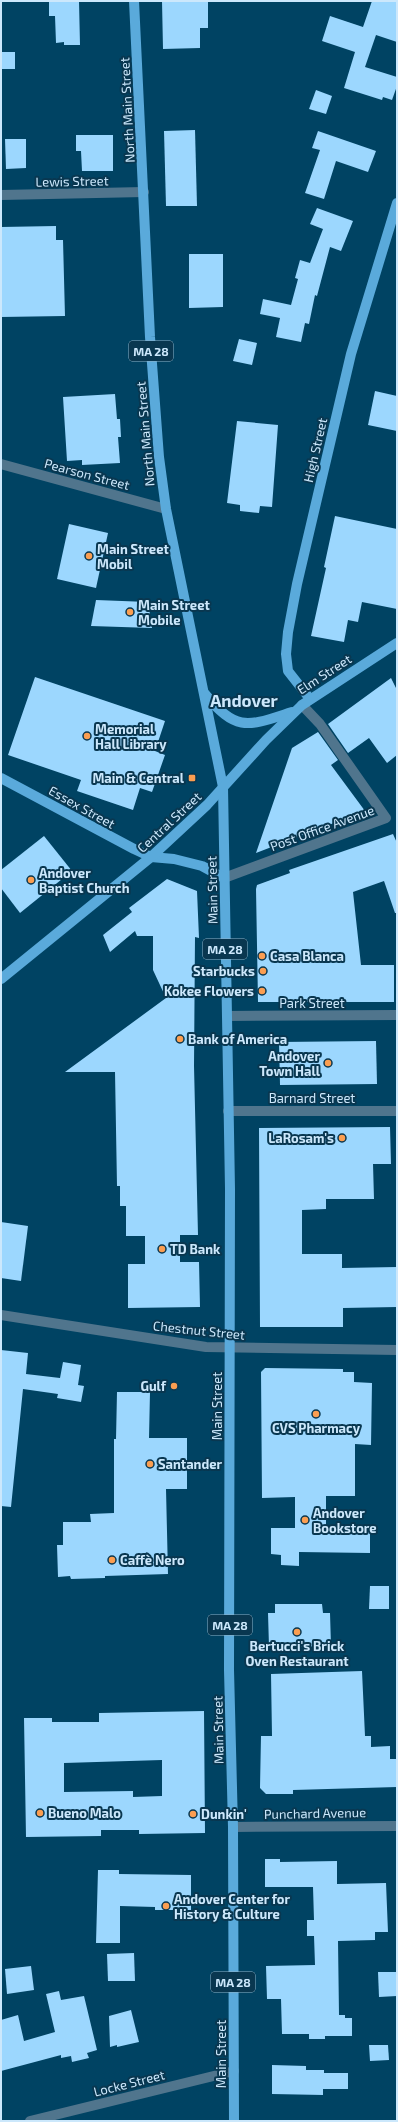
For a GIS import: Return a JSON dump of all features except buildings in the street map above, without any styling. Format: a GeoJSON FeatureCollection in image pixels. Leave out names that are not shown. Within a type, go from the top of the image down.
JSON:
{"type":"FeatureCollection","features":[{"type":"Feature","properties":{"kind":"main road","name":"North Main Street"},"geometry":{"type":"LineString","coordinates":[[134,1],[151,345],[159,457],[166,508],[223,787]]}},
{"type":"Feature","properties":{"kind":"main road","name":"High Street"},"geometry":{"type":"LineString","coordinates":[[306,702],[288,670],[286,654],[288,632],[300,570],[350,361],[363,310],[397,203]]}},
{"type":"Feature","properties":{"kind":"main road","name":"Elm Street"},"geometry":{"type":"LineString","coordinates":[[223,787],[266,740],[306,702],[397,644]]}},
{"type":"Feature","properties":{"kind":"main road"},"geometry":{"type":"LineString","coordinates":[[203,692],[226,717],[243,724],[258,723],[294,712]]}},
{"type":"Feature","properties":{"kind":"main road","name":"Essex Street"},"geometry":{"type":"LineString","coordinates":[[1,778],[106,836],[151,857]]}},
{"type":"Feature","properties":{"kind":"main road","name":"Central Street"},"geometry":{"type":"LineString","coordinates":[[1,980],[151,857],[207,805],[223,787]]}},
{"type":"Feature","properties":{"kind":"main road","name":"Main Street"},"geometry":{"type":"LineString","coordinates":[[223,787],[230,1189],[230,1670],[233,1827],[234,2121]]}},
{"type":"Feature","properties":{"kind":"main road"},"geometry":{"type":"LineString","coordinates":[[151,857],[174,859],[202,866],[224,878]]}},
{"type":"Feature","properties":{"kind":"street","name":"Lewis Street"},"geometry":{"type":"LineString","coordinates":[[1,195],[144,192]]}},
{"type":"Feature","properties":{"kind":"street","name":"Pearson Street"},"geometry":{"type":"LineString","coordinates":[[1,464],[166,508]]}},
{"type":"Feature","properties":{"kind":"street","name":"Post Office Avenue"},"geometry":{"type":"LineString","coordinates":[[224,878],[386,818],[306,702]]}},
{"type":"Feature","properties":{"kind":"street","name":"Park Street"},"geometry":{"type":"LineString","coordinates":[[227,1016],[397,1015]]}},
{"type":"Feature","properties":{"kind":"street","name":"Barnard Street"},"geometry":{"type":"LineString","coordinates":[[228,1110],[397,1111]]}},
{"type":"Feature","properties":{"kind":"street","name":"Chestnut Street"},"geometry":{"type":"LineString","coordinates":[[1,1315],[172,1342],[230,1348],[397,1350]]}},
{"type":"Feature","properties":{"kind":"street","name":"Punchard Avenue"},"geometry":{"type":"LineString","coordinates":[[233,1827],[397,1826]]}},
{"type":"Feature","properties":{"kind":"street","name":"Locke Street"},"geometry":{"type":"LineString","coordinates":[[30,2121],[234,2071]]}},
{"type":"Feature","properties":{"kind":"place","name":"Main Street Mobil"},"geometry":{"type":"Point","coordinates":[89,556]}},
{"type":"Feature","properties":{"kind":"place","name":"Main Street Mobile"},"geometry":{"type":"Point","coordinates":[130,612]}},
{"type":"Feature","properties":{"kind":"place","name":"Memorial Hall Library"},"geometry":{"type":"Point","coordinates":[87,736]}},
{"type":"Feature","properties":{"kind":"place","name":"Main & Central"},"geometry":{"type":"Point","coordinates":[192,778]}},
{"type":"Feature","properties":{"kind":"place","name":"Andover Baptist Church"},"geometry":{"type":"Point","coordinates":[31,880]}},
{"type":"Feature","properties":{"kind":"place","name":"Casa Blanca"},"geometry":{"type":"Point","coordinates":[262,956]}},
{"type":"Feature","properties":{"kind":"place","name":"Starbucks"},"geometry":{"type":"Point","coordinates":[263,971]}},
{"type":"Feature","properties":{"kind":"place","name":"Kokee Flowers"},"geometry":{"type":"Point","coordinates":[262,991]}},
{"type":"Feature","properties":{"kind":"place","name":"Bank of America"},"geometry":{"type":"Point","coordinates":[180,1039]}},
{"type":"Feature","properties":{"kind":"place","name":"Andover Town Hall"},"geometry":{"type":"Point","coordinates":[328,1063]}},
{"type":"Feature","properties":{"kind":"place","name":"LaRosam's"},"geometry":{"type":"Point","coordinates":[342,1138]}},
{"type":"Feature","properties":{"kind":"place","name":"TD Bank"},"geometry":{"type":"Point","coordinates":[162,1249]}},
{"type":"Feature","properties":{"kind":"place","name":"Gulf"},"geometry":{"type":"Point","coordinates":[174,1386]}},
{"type":"Feature","properties":{"kind":"place","name":"CVS Pharmacy"},"geometry":{"type":"Point","coordinates":[316,1414]}},
{"type":"Feature","properties":{"kind":"place","name":"Santander"},"geometry":{"type":"Point","coordinates":[150,1464]}},
{"type":"Feature","properties":{"kind":"place","name":"Andover Bookstore"},"geometry":{"type":"Point","coordinates":[305,1520]}},
{"type":"Feature","properties":{"kind":"place","name":"Caffè Nero"},"geometry":{"type":"Point","coordinates":[112,1560]}},
{"type":"Feature","properties":{"kind":"place","name":"Bertucci's Brick Oven Restaurant"},"geometry":{"type":"Point","coordinates":[297,1632]}},
{"type":"Feature","properties":{"kind":"place","name":"Bueno Malo"},"geometry":{"type":"Point","coordinates":[40,1813]}},
{"type":"Feature","properties":{"kind":"place","name":"Dunkin'"},"geometry":{"type":"Point","coordinates":[193,1814]}},
{"type":"Feature","properties":{"kind":"place","name":"Andover Center for History & Culture"},"geometry":{"type":"Point","coordinates":[166,1906]}},
{"type":"Feature","properties":{"kind":"district","name":"Andover"},"geometry":{"type":"Point","coordinates":[244,700]}}]}
